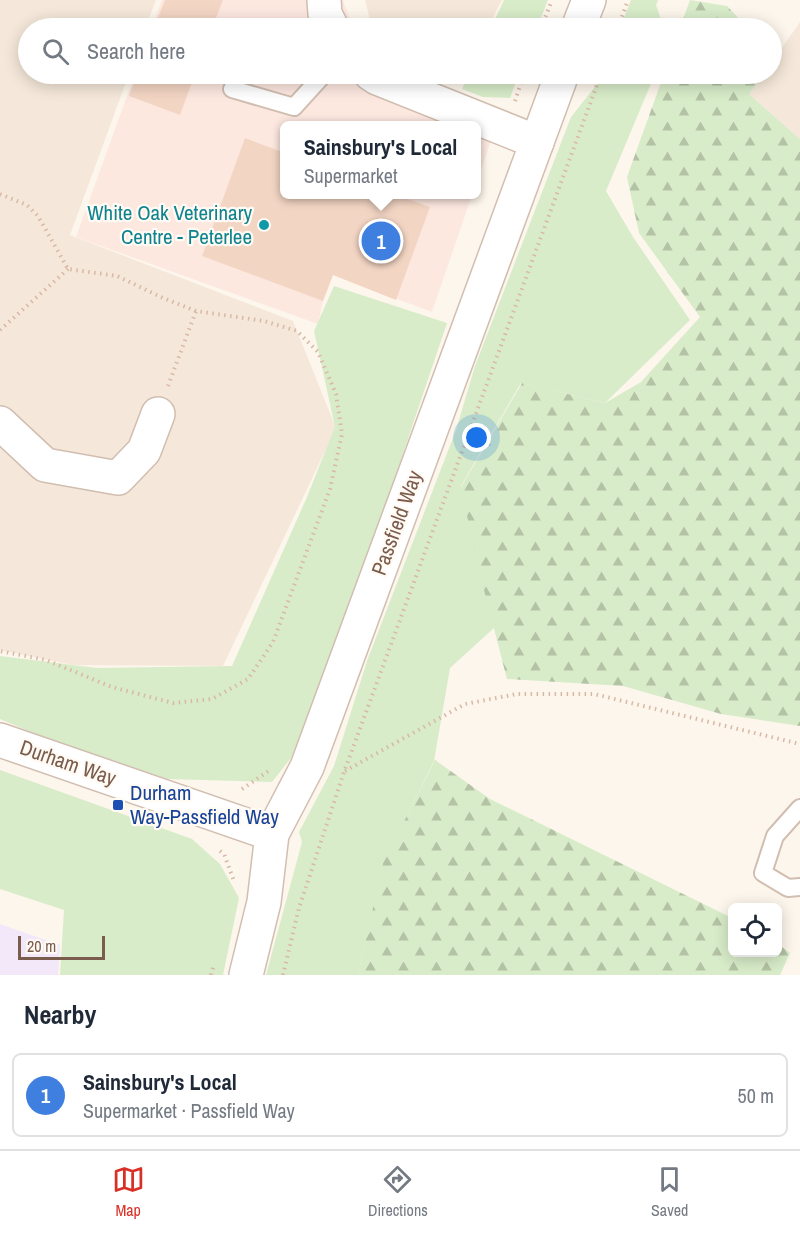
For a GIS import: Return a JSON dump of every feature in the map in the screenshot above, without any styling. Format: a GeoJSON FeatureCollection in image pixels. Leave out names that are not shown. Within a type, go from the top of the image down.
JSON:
{"type":"FeatureCollection","features":[{"type":"Feature","properties":{"kind":"street"},"geometry":{"type":"LineString","coordinates":[[324,0],[327,18]]}},
{"type":"Feature","properties":{"kind":"street"},"geometry":{"type":"LineString","coordinates":[[582,18],[589,0]]}},
{"type":"Feature","properties":{"kind":"street"},"geometry":{"type":"LineString","coordinates":[[392,84],[537,142]]}},
{"type":"Feature","properties":{"kind":"street","name":"Passfield Way"},"geometry":{"type":"LineString","coordinates":[[246,975],[264,902],[272,834],[307,767],[558,84]]}},
{"type":"Feature","properties":{"kind":"street"},"geometry":{"type":"LineString","coordinates":[[0,423],[45,465],[118,478],[144,451],[158,414]]}},
{"type":"Feature","properties":{"kind":"street","name":"Durham Way"},"geometry":{"type":"LineString","coordinates":[[0,740],[272,834]]}},
{"type":"Feature","properties":{"kind":"lane"},"geometry":{"type":"LineString","coordinates":[[232,89],[294,107],[315,84]]}},
{"type":"Feature","properties":{"kind":"lane"},"geometry":{"type":"LineString","coordinates":[[800,808],[775,836],[764,873],[788,888],[800,887]]}},
{"type":"Feature","properties":{"kind":"path"},"geometry":{"type":"LineString","coordinates":[[545,18],[552,0]]}},
{"type":"Feature","properties":{"kind":"path"},"geometry":{"type":"LineString","coordinates":[[622,18],[628,0]]}},
{"type":"Feature","properties":{"kind":"path"},"geometry":{"type":"LineString","coordinates":[[514,104],[521,84]]}},
{"type":"Feature","properties":{"kind":"path"},"geometry":{"type":"LineString","coordinates":[[283,975],[299,908],[344,772],[597,84]]}},
{"type":"Feature","properties":{"kind":"path"},"geometry":{"type":"LineString","coordinates":[[0,194],[27,205],[38,216],[68,269]]}},
{"type":"Feature","properties":{"kind":"path"},"geometry":{"type":"LineString","coordinates":[[0,651],[46,660],[112,687],[173,703],[212,699],[248,679],[273,642],[330,489],[342,434],[336,394],[318,352],[297,331],[264,321],[196,311],[117,276],[68,269]]}},
{"type":"Feature","properties":{"kind":"path"},"geometry":{"type":"LineString","coordinates":[[0,330],[68,269]]}},
{"type":"Feature","properties":{"kind":"path"},"geometry":{"type":"LineString","coordinates":[[158,414],[196,311]]}},
{"type":"Feature","properties":{"kind":"path"},"geometry":{"type":"LineString","coordinates":[[345,771],[465,705],[517,694],[594,694],[800,744]]}},
{"type":"Feature","properties":{"kind":"path"},"geometry":{"type":"LineString","coordinates":[[232,789],[244,790],[271,769]]}},
{"type":"Feature","properties":{"kind":"path"},"geometry":{"type":"LineString","coordinates":[[216,848],[224,854],[234,882]]}},
{"type":"Feature","properties":{"kind":"path"},"geometry":{"type":"LineString","coordinates":[[212,975],[214,963]]}},
{"type":"Feature","properties":{"kind":"shaded area"},"geometry":{"type":"Polygon","coordinates":[[[0,0],[156,0],[149,18],[18,18],[18,84],[125,84],[70,235],[293,321],[336,428],[223,666],[73,665],[0,650],[0,0]]]}},
{"type":"Feature","properties":{"kind":"shaded area"},"geometry":{"type":"Polygon","coordinates":[[[162,0],[343,0],[349,18],[156,18],[162,0]]]}},
{"type":"Feature","properties":{"kind":"shaded area"},"geometry":{"type":"Polygon","coordinates":[[[365,0],[502,0],[492,18],[370,18],[365,0]]]}},
{"type":"Feature","properties":{"kind":"shaded area"},"geometry":{"type":"Polygon","coordinates":[[[800,22],[800,139],[749,94],[756,84],[782,84],[782,48],[800,22]]]}},
{"type":"Feature","properties":{"kind":"shaded area"},"geometry":{"type":"Polygon","coordinates":[[[131,84],[429,84],[501,112],[481,170],[481,121],[280,121],[280,199],[471,199],[432,312],[333,275],[323,301],[318,324],[76,237],[131,84]]]}},
{"type":"Feature","properties":{"kind":"shaded area"},"geometry":{"type":"Polygon","coordinates":[[[0,924],[60,945],[58,975],[0,975],[0,924]]]}},
{"type":"Feature","properties":{"kind":"green space"},"geometry":{"type":"Polygon","coordinates":[[[504,0],[548,0],[541,18],[496,18],[504,0]]]}},
{"type":"Feature","properties":{"kind":"green space"},"geometry":{"type":"Polygon","coordinates":[[[631,0],[658,0],[656,5],[661,18],[624,18],[631,0]]]}},
{"type":"Feature","properties":{"kind":"green space"},"geometry":{"type":"Polygon","coordinates":[[[690,0],[727,6],[738,18],[684,18],[690,0]]]}},
{"type":"Feature","properties":{"kind":"green space"},"geometry":{"type":"Polygon","coordinates":[[[464,84],[515,84],[510,98],[483,97],[462,89],[464,84]]]}},
{"type":"Feature","properties":{"kind":"green space"},"geometry":{"type":"Polygon","coordinates":[[[597,84],[651,84],[606,191],[633,237],[690,320],[605,403],[521,383],[461,486],[494,628],[450,668],[434,761],[384,862],[358,975],[266,975],[302,842],[299,832],[334,766],[367,661],[456,430],[475,366],[571,117],[597,84]]]}},
{"type":"Feature","properties":{"kind":"green space"},"geometry":{"type":"Polygon","coordinates":[[[660,84],[756,84],[749,94],[800,139],[800,726],[721,714],[623,686],[507,679],[477,563],[461,487],[522,383],[605,403],[641,382],[700,317],[639,233],[627,177],[660,84]]]}},
{"type":"Feature","properties":{"kind":"green space"},"geometry":{"type":"Polygon","coordinates":[[[334,286],[447,323],[351,608],[291,758],[272,782],[167,779],[62,745],[0,719],[0,656],[97,668],[232,666],[307,497],[335,427],[314,331],[334,286]]]}},
{"type":"Feature","properties":{"kind":"green space"},"geometry":{"type":"Polygon","coordinates":[[[435,760],[490,799],[728,916],[728,957],[782,957],[782,947],[790,953],[780,975],[358,975],[383,863],[435,760]]]}},
{"type":"Feature","properties":{"kind":"green space"},"geometry":{"type":"Polygon","coordinates":[[[0,770],[192,839],[220,864],[239,898],[223,975],[60,975],[64,910],[0,889],[0,770]]]}},
{"type":"Feature","properties":{"kind":"building"},"geometry":{"type":"Polygon","coordinates":[[[165,0],[223,0],[216,18],[158,18],[165,0]]]}},
{"type":"Feature","properties":{"kind":"building"},"geometry":{"type":"Polygon","coordinates":[[[133,84],[191,84],[180,115],[129,96],[133,84]]]}},
{"type":"Feature","properties":{"kind":"building"},"geometry":{"type":"Polygon","coordinates":[[[245,138],[280,151],[280,199],[407,199],[430,207],[396,300],[333,275],[323,301],[202,256],[245,138]]]}},
{"type":"Feature","properties":{"kind":"place","name":"White Oak Veterinary Centre - Peterlee"},"geometry":{"type":"Point","coordinates":[264,225]}},
{"type":"Feature","properties":{"kind":"place","name":"Sainsbury's Local"},"geometry":{"type":"Point","coordinates":[381,241]}},
{"type":"Feature","properties":{"kind":"place","name":"Durham Way-Passfield Way"},"geometry":{"type":"Point","coordinates":[118,805]}}]}
